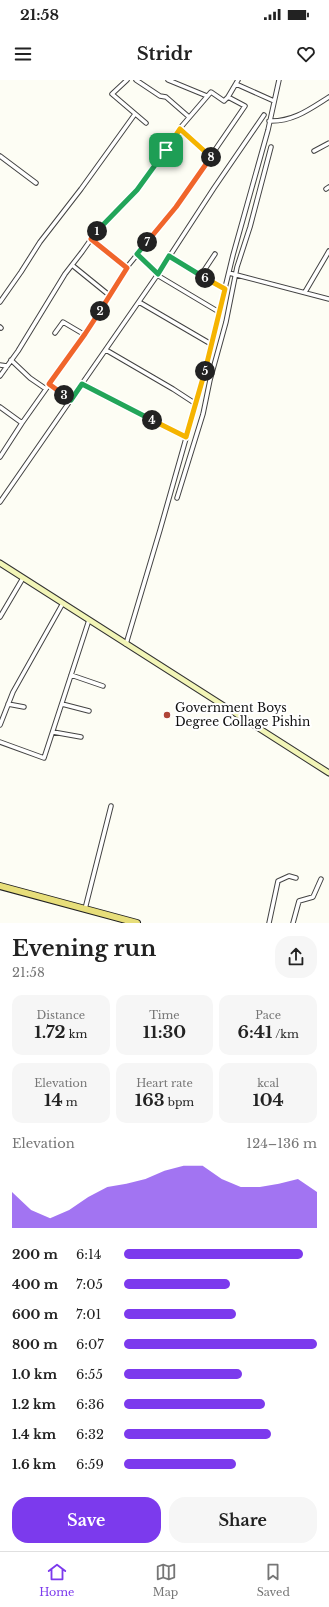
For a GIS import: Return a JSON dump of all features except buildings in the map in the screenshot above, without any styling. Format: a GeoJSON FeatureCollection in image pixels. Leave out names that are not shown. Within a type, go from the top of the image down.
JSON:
{"type":"FeatureCollection","features":[{"type":"Feature","properties":{"kind":"main road"},"geometry":{"type":"LineString","coordinates":[[0,563],[329,774]]}},
{"type":"Feature","properties":{"kind":"main road"},"geometry":{"type":"LineString","coordinates":[[0,886],[137,923]]}},
{"type":"Feature","properties":{"kind":"street"},"geometry":{"type":"LineString","coordinates":[[127,80],[112,94],[146,123]]}},
{"type":"Feature","properties":{"kind":"street"},"geometry":{"type":"LineString","coordinates":[[136,80],[160,96],[166,97],[189,117]]}},
{"type":"Feature","properties":{"kind":"street"},"geometry":{"type":"LineString","coordinates":[[168,80],[207,96]]}},
{"type":"Feature","properties":{"kind":"street"},"geometry":{"type":"LineString","coordinates":[[126,644],[196,404],[229,272],[259,166],[278,80]]}},
{"type":"Feature","properties":{"kind":"street"},"geometry":{"type":"LineString","coordinates":[[0,376],[72,265],[99,228],[137,190],[180,129],[207,96],[211,92],[224,101],[237,82],[274,101]]}},
{"type":"Feature","properties":{"kind":"street"},"geometry":{"type":"LineString","coordinates":[[0,457],[49,384],[85,335],[127,268],[176,207],[245,106],[228,97]]}},
{"type":"Feature","properties":{"kind":"street"},"geometry":{"type":"LineString","coordinates":[[269,121],[280,121],[295,117],[329,97]]}},
{"type":"Feature","properties":{"kind":"street"},"geometry":{"type":"LineString","coordinates":[[0,302],[40,242],[82,189],[134,114]]}},
{"type":"Feature","properties":{"kind":"street"},"geometry":{"type":"LineString","coordinates":[[0,502],[139,302],[264,115]]}},
{"type":"Feature","properties":{"kind":"street"},"geometry":{"type":"LineString","coordinates":[[180,129],[211,157]]}},
{"type":"Feature","properties":{"kind":"street"},"geometry":{"type":"LineString","coordinates":[[314,150],[329,143]]}},
{"type":"Feature","properties":{"kind":"street"},"geometry":{"type":"LineString","coordinates":[[177,498],[203,414],[236,274],[271,148]]}},
{"type":"Feature","properties":{"kind":"street"},"geometry":{"type":"LineString","coordinates":[[0,156],[36,183]]}},
{"type":"Feature","properties":{"kind":"street"},"geometry":{"type":"LineString","coordinates":[[91,239],[127,268]]}},
{"type":"Feature","properties":{"kind":"street"},"geometry":{"type":"LineString","coordinates":[[305,292],[329,251]]}},
{"type":"Feature","properties":{"kind":"street"},"geometry":{"type":"LineString","coordinates":[[137,254],[158,274],[219,312]]}},
{"type":"Feature","properties":{"kind":"street"},"geometry":{"type":"LineString","coordinates":[[202,275],[215,254]]}},
{"type":"Feature","properties":{"kind":"street"},"geometry":{"type":"LineString","coordinates":[[169,256],[225,289]]}},
{"type":"Feature","properties":{"kind":"street"},"geometry":{"type":"LineString","coordinates":[[72,265],[109,295]]}},
{"type":"Feature","properties":{"kind":"street"},"geometry":{"type":"LineString","coordinates":[[229,272],[329,299]]}},
{"type":"Feature","properties":{"kind":"street"},"geometry":{"type":"LineString","coordinates":[[139,302],[211,344]]}},
{"type":"Feature","properties":{"kind":"street"},"geometry":{"type":"LineString","coordinates":[[55,333],[63,322],[85,335]]}},
{"type":"Feature","properties":{"kind":"street"},"geometry":{"type":"LineString","coordinates":[[106,350],[173,388],[196,404]]}},
{"type":"Feature","properties":{"kind":"street"},"geometry":{"type":"LineString","coordinates":[[11,360],[30,378],[46,389]]}},
{"type":"Feature","properties":{"kind":"street"},"geometry":{"type":"LineString","coordinates":[[0,365],[7,366]]}},
{"type":"Feature","properties":{"kind":"street"},"geometry":{"type":"LineString","coordinates":[[49,384],[71,400]]}},
{"type":"Feature","properties":{"kind":"street"},"geometry":{"type":"LineString","coordinates":[[82,384],[186,437]]}},
{"type":"Feature","properties":{"kind":"street"},"geometry":{"type":"LineString","coordinates":[[0,408],[22,423]]}},
{"type":"Feature","properties":{"kind":"street"},"geometry":{"type":"LineString","coordinates":[[0,445],[5,449]]}},
{"type":"Feature","properties":{"kind":"street"},"geometry":{"type":"LineString","coordinates":[[0,617],[23,578]]}},
{"type":"Feature","properties":{"kind":"street"},"geometry":{"type":"LineString","coordinates":[[0,725],[13,692],[63,603]]}},
{"type":"Feature","properties":{"kind":"street"},"geometry":{"type":"LineString","coordinates":[[0,742],[44,758],[89,620]]}},
{"type":"Feature","properties":{"kind":"street"},"geometry":{"type":"LineString","coordinates":[[71,675],[103,686]]}},
{"type":"Feature","properties":{"kind":"street"},"geometry":{"type":"LineString","coordinates":[[8,704],[24,707]]}},
{"type":"Feature","properties":{"kind":"street"},"geometry":{"type":"LineString","coordinates":[[62,704],[89,711]]}},
{"type":"Feature","properties":{"kind":"street"},"geometry":{"type":"LineString","coordinates":[[53,732],[81,737]]}},
{"type":"Feature","properties":{"kind":"street"},"geometry":{"type":"LineString","coordinates":[[85,909],[111,806]]}},
{"type":"Feature","properties":{"kind":"street"},"geometry":{"type":"LineString","coordinates":[[269,923],[278,881],[289,876],[296,878]]}},
{"type":"Feature","properties":{"kind":"street"},"geometry":{"type":"LineString","coordinates":[[293,923],[299,901],[314,897],[321,879]]}},
{"type":"Feature","properties":{"kind":"place","name":"Government Boys Degree Collage Pishin"},"geometry":{"type":"Point","coordinates":[167,715]}},
{"type":"Feature","properties":{"kind":"route"},"geometry":{"type":"LineString","coordinates":[[180,129],[211,157],[176,207],[137,254],[158,274],[169,256],[225,289],[204,375],[186,437],[82,384],[71,400],[49,384],[85,334],[127,268],[91,239],[99,228],[137,190],[166,150],[180,129]]}}]}
